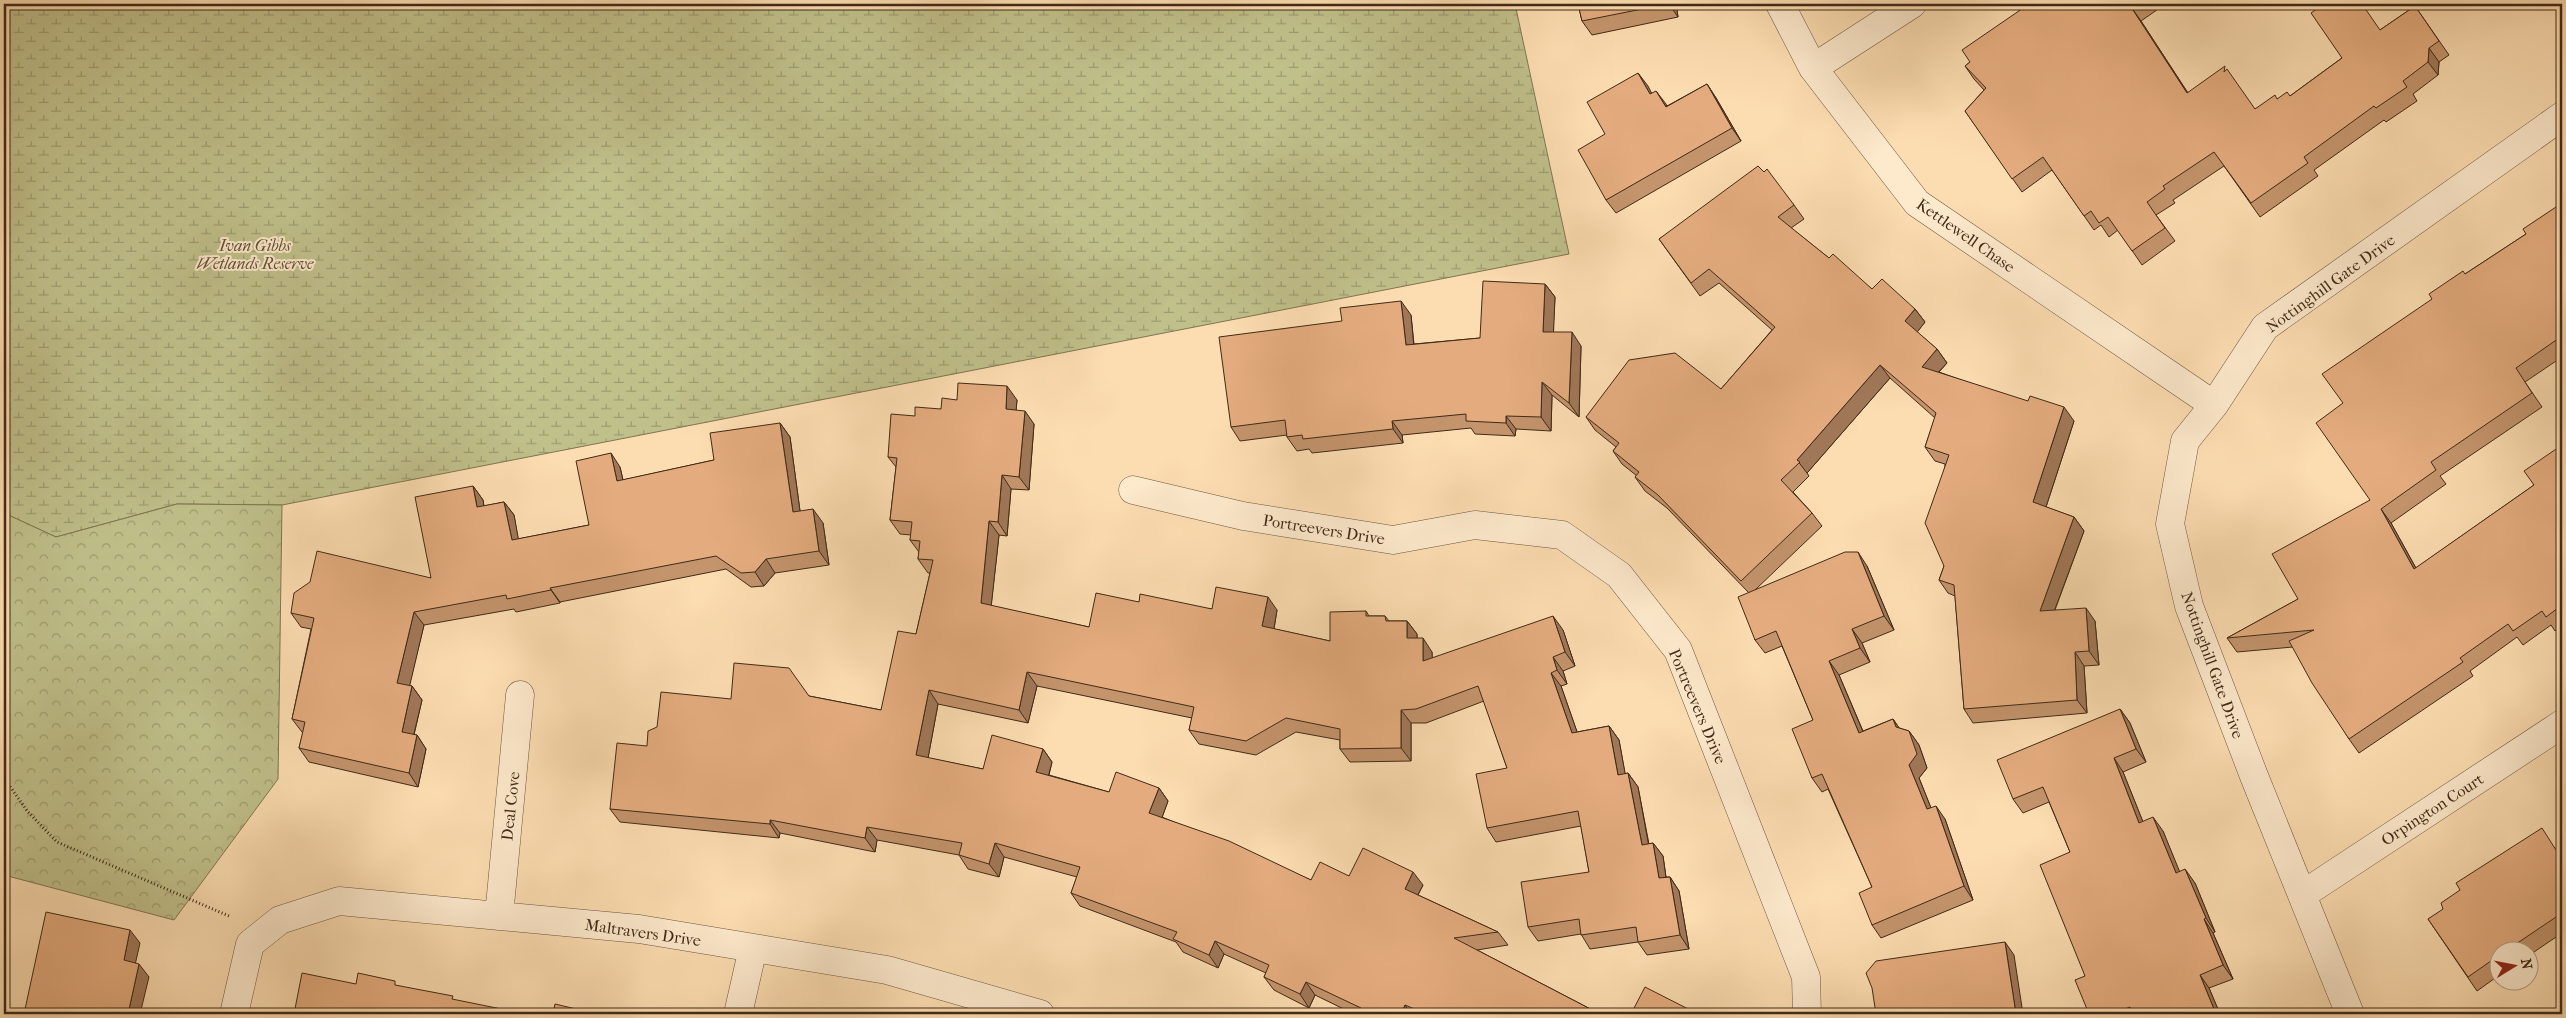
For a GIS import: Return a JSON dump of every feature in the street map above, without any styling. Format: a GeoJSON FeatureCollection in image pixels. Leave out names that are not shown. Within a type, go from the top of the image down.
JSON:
{"type":"FeatureCollection","features":[{"type":"Feature","properties":{"kind":"street","name":"Kettlewell Chase"},"geometry":{"type":"LineString","coordinates":[[1780,4],[1813,68],[1917,203],[2214,405]]}},
{"type":"Feature","properties":{"kind":"street"},"geometry":{"type":"LineString","coordinates":[[1813,68],[1912,4]]}},
{"type":"Feature","properties":{"kind":"street","name":"Nottinghill Gate Drive"},"geometry":{"type":"LineString","coordinates":[[2350,1014],[2189,606],[2170,524],[2185,441],[2214,405],[2265,328],[2562,116]]}},
{"type":"Feature","properties":{"kind":"street","name":"Portreevers Drive"},"geometry":{"type":"LineString","coordinates":[[1133,490],[1243,516],[1393,540],[1476,525],[1562,535],[1619,575],[1678,650],[1806,977],[1807,1014]]}},
{"type":"Feature","properties":{"kind":"street","name":"Deal Cove"},"geometry":{"type":"LineString","coordinates":[[499,916],[520,696]]}},
{"type":"Feature","properties":{"kind":"street","name":"Orpington Court"},"geometry":{"type":"LineString","coordinates":[[2302,895],[2562,724]]}},
{"type":"Feature","properties":{"kind":"street","name":"Maltravers Drive"},"geometry":{"type":"LineString","coordinates":[[250,944],[280,920],[339,901],[640,929],[887,970],[1040,1014]]}},
{"type":"Feature","properties":{"kind":"street"},"geometry":{"type":"LineString","coordinates":[[234,1014],[250,944]]}},
{"type":"Feature","properties":{"kind":"street"},"geometry":{"type":"LineString","coordinates":[[738,1014],[753,948]]}},
{"type":"Feature","properties":{"kind":"path"},"geometry":{"type":"LineString","coordinates":[[4,778],[28,812],[57,842],[231,916],[250,944]]}},
{"type":"Feature","properties":{"kind":"green space","name":"Ivan Gibbs Wetlands Reserve"},"geometry":{"type":"Polygon","coordinates":[[[4,4],[1515,4],[1569,254],[282,505],[177,504],[56,537],[4,513],[4,4]]]}},
{"type":"Feature","properties":{"kind":"green space"},"geometry":{"type":"Polygon","coordinates":[[[177,504],[282,505],[278,779],[174,920],[4,875],[4,513],[56,537],[177,504]]]}},
{"type":"Feature","properties":{"kind":"building"},"geometry":{"type":"Polygon","coordinates":[[[1578,4],[1667,4],[1582,21],[1578,4]]]}},
{"type":"Feature","properties":{"kind":"building"},"geometry":{"type":"Polygon","coordinates":[[[2029,4],[2136,4],[2131,7],[2187,93],[2225,66],[2224,72],[2227,69],[2255,109],[2275,95],[2277,99],[2287,92],[2290,96],[2342,58],[2311,13],[2324,4],[2362,4],[2380,30],[2415,6],[2439,41],[2429,48],[2428,62],[2403,81],[2407,87],[2376,108],[2374,106],[2304,157],[2308,163],[2251,203],[2214,152],[2163,186],[2165,189],[2147,202],[2165,228],[2132,251],[2108,217],[2099,223],[2091,211],[2084,216],[2043,157],[2012,179],[1965,111],[1986,88],[1965,66],[1970,62],[1962,50],[2029,4]]]}},
{"type":"Feature","properties":{"kind":"building"},"geometry":{"type":"Polygon","coordinates":[[[1638,73],[1650,94],[1656,91],[1666,107],[1707,84],[1732,128],[1606,200],[1578,150],[1605,134],[1587,102],[1638,73]]]}},
{"type":"Feature","properties":{"kind":"building"},"geometry":{"type":"Polygon","coordinates":[[[1758,166],[1764,172],[1767,169],[1794,205],[1778,217],[1829,258],[1833,254],[1872,289],[1882,279],[1915,309],[1905,321],[1937,349],[1922,367],[2028,401],[2030,396],[2064,407],[2033,502],[2074,517],[2040,611],[2086,608],[2089,651],[2075,652],[2077,700],[1964,709],[1954,585],[1939,580],[1944,566],[1925,523],[1949,455],[1925,447],[1936,413],[1880,365],[1797,460],[1800,462],[1781,480],[1812,513],[1741,581],[1658,495],[1635,477],[1639,472],[1613,451],[1619,443],[1586,417],[1629,360],[1675,353],[1721,389],[1775,327],[1709,269],[1691,283],[1659,239],[1758,166]]]}},
{"type":"Feature","properties":{"kind":"building"},"geometry":{"type":"Polygon","coordinates":[[[2562,203],[2562,336],[2516,368],[2532,393],[2431,462],[2436,470],[2381,509],[2414,569],[2534,485],[2524,471],[2562,445],[2562,605],[2546,617],[2542,611],[2513,631],[2508,624],[2460,658],[2463,662],[2349,739],[2312,683],[2289,641],[2314,630],[2227,638],[2298,599],[2272,554],[2370,500],[2316,423],[2343,403],[2322,374],[2432,299],[2429,294],[2463,271],[2465,274],[2526,234],[2523,229],[2562,203]]]}},
{"type":"Feature","properties":{"kind":"building"},"geometry":{"type":"Polygon","coordinates":[[[1483,281],[1545,284],[1543,332],[1572,332],[1569,403],[1542,382],[1541,417],[1506,416],[1506,423],[1466,421],[1466,414],[1392,421],[1393,429],[1303,439],[1302,435],[1287,437],[1285,420],[1231,427],[1219,337],[1342,321],[1340,308],[1401,301],[1406,345],[1480,338],[1483,281]]]}},
{"type":"Feature","properties":{"kind":"building"},"geometry":{"type":"Polygon","coordinates":[[[958,383],[1007,386],[1006,409],[1025,411],[1019,477],[1002,475],[998,522],[989,521],[981,603],[1089,627],[1096,593],[1139,602],[1140,594],[1212,609],[1216,587],[1268,597],[1262,626],[1330,641],[1330,612],[1366,611],[1366,616],[1385,616],[1386,621],[1407,621],[1407,638],[1423,638],[1423,661],[1553,616],[1565,652],[1553,657],[1557,670],[1551,673],[1572,733],[1609,726],[1618,775],[1628,773],[1642,845],[1653,843],[1659,878],[1670,877],[1680,935],[1638,942],[1636,927],[1581,935],[1579,919],[1528,927],[1521,882],[1589,872],[1578,811],[1487,828],[1476,774],[1507,768],[1478,686],[1416,709],[1401,710],[1401,748],[1340,749],[1340,729],[1286,718],[1246,741],[1189,730],[1194,707],[1027,672],[1019,710],[929,690],[916,755],[983,769],[992,735],[1043,749],[1036,772],[1109,792],[1116,772],[1159,788],[1149,813],[1229,841],[1311,880],[1320,862],[1349,876],[1363,848],[1413,872],[1405,889],[1498,932],[1454,938],[1600,1014],[1426,1014],[1405,1005],[1401,1014],[1358,1014],[1361,1008],[1306,982],[1300,994],[1264,977],[1269,965],[1215,941],[1209,955],[1173,939],[1177,932],[1071,893],[1080,867],[995,843],[989,864],[959,855],[962,843],[867,827],[865,838],[770,820],[770,824],[610,809],[617,743],[647,746],[648,731],[657,727],[661,692],[731,699],[734,663],[789,668],[809,696],[881,710],[898,631],[916,634],[933,560],[918,559],[920,541],[910,540],[912,522],[890,520],[897,458],[888,457],[891,414],[915,416],[915,407],[941,409],[942,398],[957,400],[958,383]]]}},
{"type":"Feature","properties":{"kind":"building"},"geometry":{"type":"Polygon","coordinates":[[[780,423],[793,512],[813,509],[819,551],[766,559],[755,572],[741,573],[716,556],[550,588],[551,590],[507,599],[506,595],[414,612],[397,683],[412,686],[402,732],[417,735],[409,773],[299,748],[305,722],[292,719],[314,618],[291,613],[294,593],[310,582],[317,551],[431,578],[415,497],[473,486],[477,507],[504,502],[512,540],[589,525],[576,461],[611,453],[617,481],[714,460],[710,433],[780,423]]]}},
{"type":"Feature","properties":{"kind":"building"},"geometry":{"type":"Polygon","coordinates":[[[1845,552],[1858,552],[1884,616],[1852,629],[1860,648],[1829,661],[1859,733],[1893,719],[1896,727],[1909,731],[1917,754],[1909,765],[1927,809],[1936,806],[1964,886],[1872,925],[1859,893],[1872,887],[1822,774],[1812,778],[1792,729],[1813,720],[1776,631],[1755,640],[1738,597],[1845,552]]]}},
{"type":"Feature","properties":{"kind":"building"},"geometry":{"type":"Polygon","coordinates":[[[2120,709],[2136,749],[2114,758],[2139,823],[2153,817],[2176,873],[2185,869],[2223,965],[2200,975],[2216,1014],[2133,1014],[2130,1007],[2112,1014],[2089,1014],[2075,980],[2085,976],[2040,865],[2070,852],[2043,787],[2013,799],[1997,760],[2120,709]]]}},
{"type":"Feature","properties":{"kind":"building"},"geometry":{"type":"Polygon","coordinates":[[[2542,828],[2556,850],[2562,846],[2562,920],[2559,915],[2522,940],[2488,940],[2488,963],[2468,977],[2428,919],[2443,909],[2441,903],[2460,890],[2456,883],[2542,828]]]}},
{"type":"Feature","properties":{"kind":"building"},"geometry":{"type":"Polygon","coordinates":[[[46,912],[130,930],[124,960],[139,964],[128,1014],[24,1014],[46,912]]]}},
{"type":"Feature","properties":{"kind":"building"},"geometry":{"type":"Polygon","coordinates":[[[2005,942],[2016,1014],[1876,1014],[1872,988],[1866,973],[1876,961],[2005,942]]]}},
{"type":"Feature","properties":{"kind":"building"},"geometry":{"type":"Polygon","coordinates":[[[302,973],[356,984],[358,973],[395,981],[395,985],[453,996],[452,999],[526,1014],[294,1014],[302,973]]]}},
{"type":"Feature","properties":{"kind":"building"},"geometry":{"type":"Polygon","coordinates":[[[1645,987],[1698,1014],[1631,1014],[1645,987]]]}},
{"type":"Feature","properties":{"kind":"building"},"geometry":{"type":"Polygon","coordinates":[[[555,1004],[597,1014],[553,1014],[555,1004]]]}}]}
